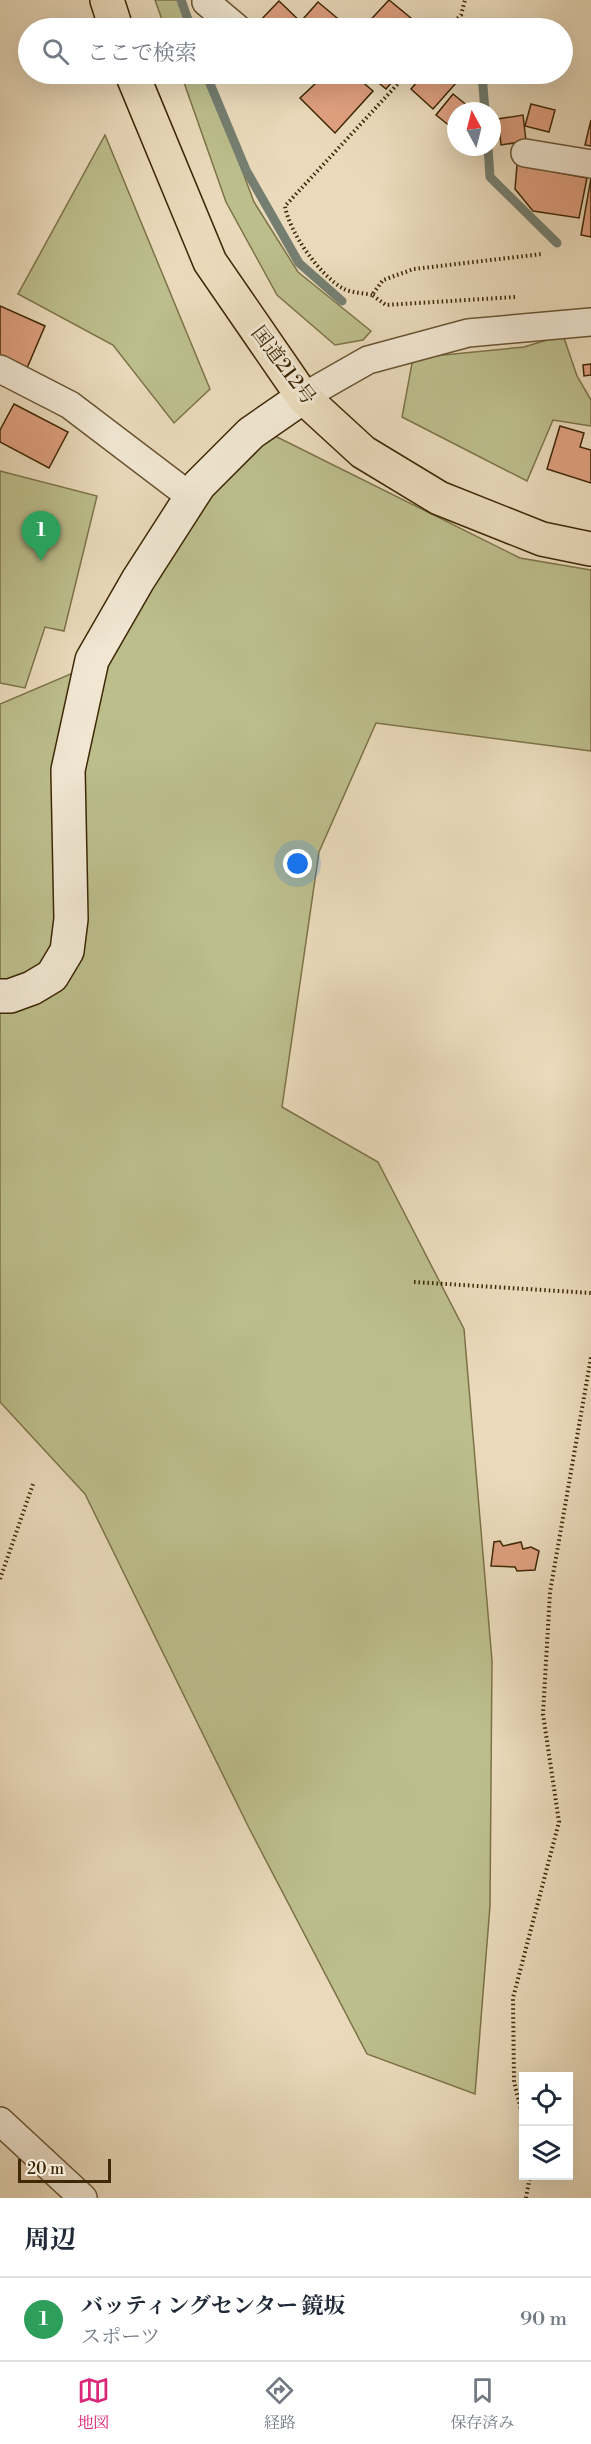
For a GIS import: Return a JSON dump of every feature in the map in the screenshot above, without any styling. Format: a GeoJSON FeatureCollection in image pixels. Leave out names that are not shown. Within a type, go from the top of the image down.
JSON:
{"type":"FeatureCollection","features":[{"type":"Feature","properties":{"kind":"highway"},"geometry":{"type":"LineString","coordinates":[[107,0],[113,18]]}},
{"type":"Feature","properties":{"kind":"highway","name":"国道212号"},"geometry":{"type":"LineString","coordinates":[[136,84],[210,262],[303,397],[363,452],[439,498],[542,539],[591,549]]}},
{"type":"Feature","properties":{"kind":"street"},"geometry":{"type":"LineString","coordinates":[[210,0],[206,2],[225,18]]}},
{"type":"Feature","properties":{"kind":"street"},"geometry":{"type":"LineString","coordinates":[[525,153],[591,164]]}},
{"type":"Feature","properties":{"kind":"street"},"geometry":{"type":"LineString","coordinates":[[0,996],[10,996],[32,988],[52,976],[67,951],[70,919],[68,770],[92,660],[138,580],[199,485],[251,433],[303,397],[368,360],[457,336],[591,322]]}},
{"type":"Feature","properties":{"kind":"street"},"geometry":{"type":"LineString","coordinates":[[0,369],[70,405],[191,497]]}},
{"type":"Feature","properties":{"kind":"street"},"geometry":{"type":"LineString","coordinates":[[0,2121],[83,2198]]}},
{"type":"Feature","properties":{"kind":"path"},"geometry":{"type":"LineString","coordinates":[[458,18],[465,0]]}},
{"type":"Feature","properties":{"kind":"path"},"geometry":{"type":"LineString","coordinates":[[398,84],[285,206],[287,220],[321,271],[345,290],[372,295],[386,305],[517,297]]}},
{"type":"Feature","properties":{"kind":"path"},"geometry":{"type":"LineString","coordinates":[[372,295],[383,280],[414,269],[542,254]]}},
{"type":"Feature","properties":{"kind":"path"},"geometry":{"type":"LineString","coordinates":[[414,1282],[591,1293]]}},
{"type":"Feature","properties":{"kind":"path"},"geometry":{"type":"LineString","coordinates":[[519,2102],[514,2082],[513,1998],[559,1822],[543,1714],[550,1592],[591,1357]]}},
{"type":"Feature","properties":{"kind":"path"},"geometry":{"type":"LineString","coordinates":[[0,1579],[33,1484]]}},
{"type":"Feature","properties":{"kind":"path"},"geometry":{"type":"LineString","coordinates":[[526,2198],[529,2180]]}},
{"type":"Feature","properties":{"kind":"green space"},"geometry":{"type":"Polygon","coordinates":[[[155,0],[179,0],[186,18],[161,18],[155,0]]]}},
{"type":"Feature","properties":{"kind":"green space"},"geometry":{"type":"Polygon","coordinates":[[[185,84],[210,84],[254,202],[298,272],[371,331],[363,340],[335,345],[277,295],[226,202],[185,84]]]}},
{"type":"Feature","properties":{"kind":"green space"},"geometry":{"type":"Polygon","coordinates":[[[105,135],[210,389],[174,423],[113,345],[18,294],[105,135]]]}},
{"type":"Feature","properties":{"kind":"green space"},"geometry":{"type":"Polygon","coordinates":[[[563,335],[577,376],[591,400],[591,426],[553,420],[527,481],[402,417],[413,358],[524,347],[563,335]]]}},
{"type":"Feature","properties":{"kind":"green space"},"geometry":{"type":"Polygon","coordinates":[[[273,435],[520,558],[591,570],[591,751],[376,723],[319,852],[282,1107],[378,1162],[464,1329],[492,1661],[490,1906],[475,2094],[367,2054],[249,1828],[85,1494],[0,1402],[0,704],[106,659],[216,488],[273,435]]]}},
{"type":"Feature","properties":{"kind":"green space"},"geometry":{"type":"Polygon","coordinates":[[[0,471],[97,496],[64,631],[45,627],[25,688],[0,683],[0,471]]]}},
{"type":"Feature","properties":{"kind":"building"},"geometry":{"type":"Polygon","coordinates":[[[389,0],[411,18],[372,18],[389,0]]]}},
{"type":"Feature","properties":{"kind":"building"},"geometry":{"type":"Polygon","coordinates":[[[279,1],[297,18],[263,18],[279,1]]]}},
{"type":"Feature","properties":{"kind":"building"},"geometry":{"type":"Polygon","coordinates":[[[318,2],[337,18],[304,18],[318,2]]]}},
{"type":"Feature","properties":{"kind":"building"},"geometry":{"type":"Polygon","coordinates":[[[315,84],[365,84],[373,91],[335,133],[300,98],[315,84]]]}},
{"type":"Feature","properties":{"kind":"building"},"geometry":{"type":"Polygon","coordinates":[[[380,84],[390,84],[386,89],[380,84]]]}},
{"type":"Feature","properties":{"kind":"building"},"geometry":{"type":"Polygon","coordinates":[[[415,84],[455,84],[433,109],[411,89],[415,84]]]}},
{"type":"Feature","properties":{"kind":"building"},"geometry":{"type":"Polygon","coordinates":[[[453,94],[463,102],[447,102],[447,124],[436,115],[453,94]]]}},
{"type":"Feature","properties":{"kind":"building"},"geometry":{"type":"Polygon","coordinates":[[[531,104],[555,110],[549,132],[525,126],[531,104]]]}},
{"type":"Feature","properties":{"kind":"building"},"geometry":{"type":"Polygon","coordinates":[[[523,115],[526,141],[501,145],[501,119],[523,115]]]}},
{"type":"Feature","properties":{"kind":"building"},"geometry":{"type":"Polygon","coordinates":[[[591,120],[591,146],[585,145],[591,120]]]}},
{"type":"Feature","properties":{"kind":"building"},"geometry":{"type":"Polygon","coordinates":[[[517,165],[587,178],[579,218],[533,211],[515,189],[517,165]]]}},
{"type":"Feature","properties":{"kind":"building"},"geometry":{"type":"Polygon","coordinates":[[[591,178],[591,237],[581,235],[591,178]]]}},
{"type":"Feature","properties":{"kind":"building"},"geometry":{"type":"Polygon","coordinates":[[[0,306],[45,326],[27,368],[0,356],[0,306]]]}},
{"type":"Feature","properties":{"kind":"building"},"geometry":{"type":"Polygon","coordinates":[[[591,364],[591,375],[584,376],[583,365],[591,364]]]}},
{"type":"Feature","properties":{"kind":"building"},"geometry":{"type":"Polygon","coordinates":[[[14,404],[68,432],[49,468],[0,442],[0,430],[14,404]]]}},
{"type":"Feature","properties":{"kind":"building"},"geometry":{"type":"Polygon","coordinates":[[[560,426],[584,433],[580,447],[591,450],[591,483],[547,469],[560,426]]]}},
{"type":"Feature","properties":{"kind":"building"},"geometry":{"type":"Polygon","coordinates":[[[500,1541],[503,1546],[521,1542],[523,1549],[531,1547],[539,1551],[535,1570],[517,1571],[515,1567],[491,1566],[494,1542],[500,1541]]]}},
{"type":"Feature","properties":{"kind":"waterway"},"geometry":{"type":"LineString","coordinates":[[181,0],[187,18]]}},
{"type":"Feature","properties":{"kind":"waterway"},"geometry":{"type":"LineString","coordinates":[[210,84],[246,170],[299,263],[342,301]]}},
{"type":"Feature","properties":{"kind":"waterway"},"geometry":{"type":"LineString","coordinates":[[483,84],[484,102]]}},
{"type":"Feature","properties":{"kind":"waterway"},"geometry":{"type":"LineString","coordinates":[[489,156],[490,177],[557,243]]}},
{"type":"Feature","properties":{"kind":"place","name":"バッティングセンター 鏡坂"},"geometry":{"type":"Point","coordinates":[41,561]}}]}
